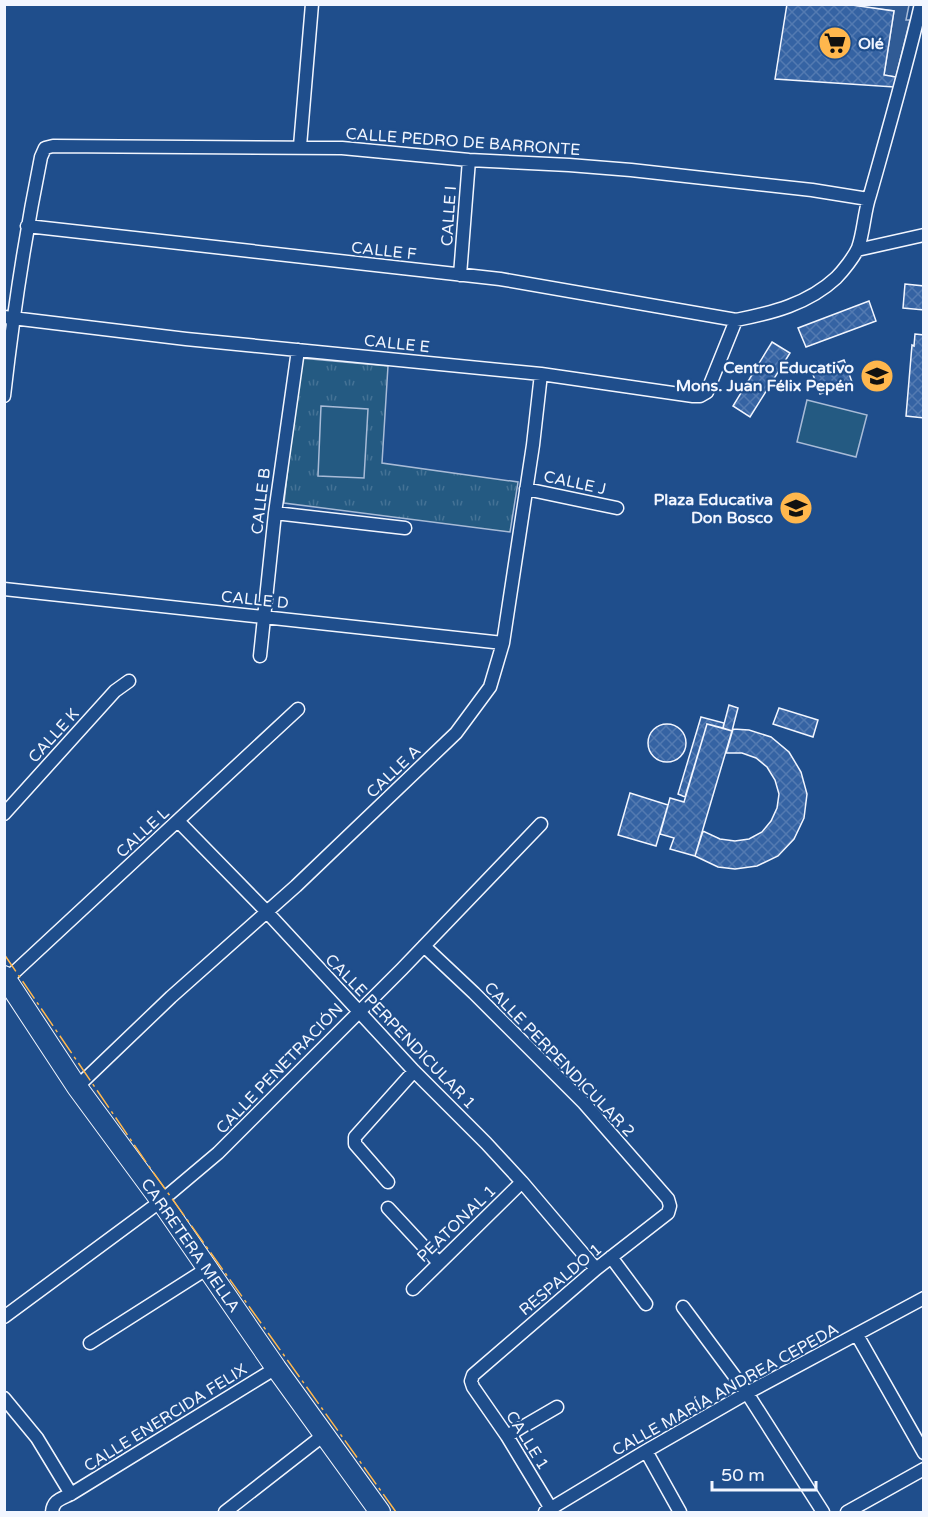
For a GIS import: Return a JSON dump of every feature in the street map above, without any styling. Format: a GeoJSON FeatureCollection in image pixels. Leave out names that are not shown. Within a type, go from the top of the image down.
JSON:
{"type":"FeatureCollection","features":[{"type":"Feature","properties":{"kind":"main road","name":"CARRETERA MELLA"},"geometry":{"type":"LineString","coordinates":[[6,977],[77,1087],[161,1201],[276,1368],[380,1512]]}},
{"type":"Feature","properties":{"kind":"street"},"geometry":{"type":"LineString","coordinates":[[300,146],[312,4]]}},
{"type":"Feature","properties":{"kind":"street"},"geometry":{"type":"LineString","coordinates":[[736,320],[771,313],[812,295],[836,277],[857,250],[868,199],[906,73],[921,4]]}},
{"type":"Feature","properties":{"kind":"street","name":"CALLE PEDRO DE BARRONTE"},"geometry":{"type":"LineString","coordinates":[[27,226],[41,157],[45,148],[53,146],[300,146],[365,150],[469,160],[631,170],[812,190],[868,199]]}},
{"type":"Feature","properties":{"kind":"street","name":"CALLE I"},"geometry":{"type":"LineString","coordinates":[[460,274],[469,160]]}},
{"type":"Feature","properties":{"kind":"street"},"geometry":{"type":"LineString","coordinates":[[4,396],[9,317],[27,226]]}},
{"type":"Feature","properties":{"kind":"street","name":"CALLE F"},"geometry":{"type":"LineString","coordinates":[[27,226],[500,279],[736,320]]}},
{"type":"Feature","properties":{"kind":"street"},"geometry":{"type":"LineString","coordinates":[[857,250],[924,235]]}},
{"type":"Feature","properties":{"kind":"street","name":"CALLE E"},"geometry":{"type":"LineString","coordinates":[[9,317],[186,339],[541,374],[700,396],[708,392],[736,320]]}},
{"type":"Feature","properties":{"kind":"street","name":"CALLE B"},"geometry":{"type":"LineString","coordinates":[[260,656],[275,513],[298,350]]}},
{"type":"Feature","properties":{"kind":"street","name":"CALLE A"},"geometry":{"type":"LineString","coordinates":[[77,1087],[456,733],[489,687],[503,643],[541,374]]}},
{"type":"Feature","properties":{"kind":"street","name":"CALLE J"},"geometry":{"type":"LineString","coordinates":[[526,489],[617,508]]}},
{"type":"Feature","properties":{"kind":"street"},"geometry":{"type":"LineString","coordinates":[[275,513],[405,528]]}},
{"type":"Feature","properties":{"kind":"street","name":"CALLE D"},"geometry":{"type":"LineString","coordinates":[[4,589],[503,643]]}},
{"type":"Feature","properties":{"kind":"street","name":"CALLE K"},"geometry":{"type":"LineString","coordinates":[[4,814],[116,691],[129,681]]}},
{"type":"Feature","properties":{"kind":"street","name":"CALLE L"},"geometry":{"type":"LineString","coordinates":[[6,977],[298,709]]}},
{"type":"Feature","properties":{"kind":"street","name":"CALLE PERPENDICULAR 1"},"geometry":{"type":"LineString","coordinates":[[178,821],[522,1182],[596,1269]]}},
{"type":"Feature","properties":{"kind":"street","name":"CALLE PENETRACIÓN"},"geometry":{"type":"LineString","coordinates":[[4,1317],[161,1201],[218,1153],[542,824]]}},
{"type":"Feature","properties":{"kind":"street","name":"CALLE PERPENDICULAR 2"},"geometry":{"type":"LineString","coordinates":[[424,946],[584,1103],[668,1199]]}},
{"type":"Feature","properties":{"kind":"street"},"geometry":{"type":"LineString","coordinates":[[388,1182],[355,1144],[355,1137],[414,1071]]}},
{"type":"Feature","properties":{"kind":"street","name":"PEATONAL 1"},"geometry":{"type":"LineString","coordinates":[[413,1288],[522,1182]]}},
{"type":"Feature","properties":{"kind":"street","name":"RESPALDO 1"},"geometry":{"type":"LineString","coordinates":[[473,1387],[471,1381],[473,1375],[596,1269],[668,1213],[670,1206],[668,1199]]}},
{"type":"Feature","properties":{"kind":"street"},"geometry":{"type":"LineString","coordinates":[[388,1208],[439,1263]]}},
{"type":"Feature","properties":{"kind":"street"},"geometry":{"type":"LineString","coordinates":[[611,1257],[646,1304]]}},
{"type":"Feature","properties":{"kind":"street"},"geometry":{"type":"LineString","coordinates":[[90,1343],[208,1268]]}},
{"type":"Feature","properties":{"kind":"street","name":"CALLE MARÍA ANDREA CEPEDA"},"geometry":{"type":"LineString","coordinates":[[549,1511],[646,1450],[924,1298]]}},
{"type":"Feature","properties":{"kind":"street"},"geometry":{"type":"LineString","coordinates":[[684,1307],[747,1393],[822,1512]]}},
{"type":"Feature","properties":{"kind":"street"},"geometry":{"type":"LineString","coordinates":[[856,1335],[924,1453]]}},
{"type":"Feature","properties":{"kind":"street","name":"CALLE ENERCIDA FELIX"},"geometry":{"type":"LineString","coordinates":[[52,1512],[54,1503],[276,1368]]}},
{"type":"Feature","properties":{"kind":"street","name":"CALLE 1"},"geometry":{"type":"LineString","coordinates":[[473,1387],[507,1436],[549,1511]]}},
{"type":"Feature","properties":{"kind":"street"},"geometry":{"type":"LineString","coordinates":[[4,1398],[37,1438],[71,1494]]}},
{"type":"Feature","properties":{"kind":"street"},"geometry":{"type":"LineString","coordinates":[[507,1436],[557,1407]]}},
{"type":"Feature","properties":{"kind":"street"},"geometry":{"type":"LineString","coordinates":[[228,1512],[325,1434]]}},
{"type":"Feature","properties":{"kind":"street"},"geometry":{"type":"LineString","coordinates":[[646,1450],[680,1512]]}},
{"type":"Feature","properties":{"kind":"street"},"geometry":{"type":"LineString","coordinates":[[848,1512],[924,1469]]}},
{"type":"Feature","properties":{"kind":"green space"},"geometry":{"type":"Polygon","coordinates":[[[300,358],[388,366],[382,463],[518,482],[510,532],[284,503],[300,358]]]}},
{"type":"Feature","properties":{"kind":"green space"},"geometry":{"type":"Polygon","coordinates":[[[807,400],[867,415],[856,457],[797,442],[807,400]]]}},
{"type":"Feature","properties":{"kind":"green space"},"geometry":{"type":"Polygon","coordinates":[[[321,406],[368,409],[364,478],[318,476],[321,406]]]}},
{"type":"Feature","properties":{"kind":"shaded area"},"geometry":{"type":"Polygon","coordinates":[[[845,5],[909,5],[906,20],[910,20],[896,77],[884,75],[894,11],[845,5]]]}},
{"type":"Feature","properties":{"kind":"building","name":"Olé"},"geometry":{"type":"Polygon","coordinates":[[[787,4],[845,4],[894,11],[884,75],[896,77],[894,87],[775,79],[787,4]]]}},
{"type":"Feature","properties":{"kind":"building"},"geometry":{"type":"Polygon","coordinates":[[[905,284],[924,286],[924,310],[903,308],[905,284]]]}},
{"type":"Feature","properties":{"kind":"building"},"geometry":{"type":"Polygon","coordinates":[[[869,301],[876,321],[806,347],[798,328],[869,301]]]}},
{"type":"Feature","properties":{"kind":"building"},"geometry":{"type":"Polygon","coordinates":[[[915,334],[924,335],[924,418],[906,416],[915,334]]]}},
{"type":"Feature","properties":{"kind":"building"},"geometry":{"type":"Polygon","coordinates":[[[772,342],[790,353],[750,417],[733,406],[772,342]]]}},
{"type":"Feature","properties":{"kind":"building"},"geometry":{"type":"Polygon","coordinates":[[[844,360],[852,382],[820,394],[812,372],[844,360]]]}},
{"type":"Feature","properties":{"kind":"building"},"geometry":{"type":"Polygon","coordinates":[[[729,705],[738,708],[732,731],[723,728],[729,705]]]}},
{"type":"Feature","properties":{"kind":"building"},"geometry":{"type":"Polygon","coordinates":[[[779,708],[818,720],[813,737],[773,724],[779,708]]]}},
{"type":"Feature","properties":{"kind":"building"},"geometry":{"type":"Polygon","coordinates":[[[701,717],[724,723],[723,728],[707,724],[685,797],[678,794],[701,717]]]}},
{"type":"Feature","properties":{"kind":"building"},"geometry":{"type":"Polygon","coordinates":[[[667,724],[681,729],[686,743],[681,757],[667,762],[653,757],[648,743],[653,729],[667,724]]]}},
{"type":"Feature","properties":{"kind":"building"},"geometry":{"type":"Polygon","coordinates":[[[707,724],[732,731],[695,856],[670,849],[674,838],[660,834],[670,798],[684,802],[707,724]]]}},
{"type":"Feature","properties":{"kind":"building"},"geometry":{"type":"Polygon","coordinates":[[[733,729],[749,730],[771,737],[789,752],[801,772],[807,794],[804,818],[794,839],[778,856],[757,866],[735,869],[718,867],[695,856],[703,831],[720,839],[735,841],[749,839],[762,832],[771,821],[777,808],[779,794],[775,780],[767,767],[756,758],[742,753],[726,753],[733,729]]]}},
{"type":"Feature","properties":{"kind":"building"},"geometry":{"type":"Polygon","coordinates":[[[630,793],[668,805],[656,846],[618,835],[630,793]]]}},
{"type":"Feature","properties":{"kind":"power"},"geometry":{"type":"LineString","coordinates":[[4,954],[148,1165],[396,1512]]}},
{"type":"Feature","properties":{"kind":"place","name":"Olé"},"geometry":{"type":"Point","coordinates":[835,43]}},
{"type":"Feature","properties":{"kind":"place","name":"Centro Educativo Mons. Juan Félix Pepén"},"geometry":{"type":"Point","coordinates":[877,376]}},
{"type":"Feature","properties":{"kind":"place","name":"Plaza Educativa Don Bosco"},"geometry":{"type":"Point","coordinates":[796,508]}}]}
